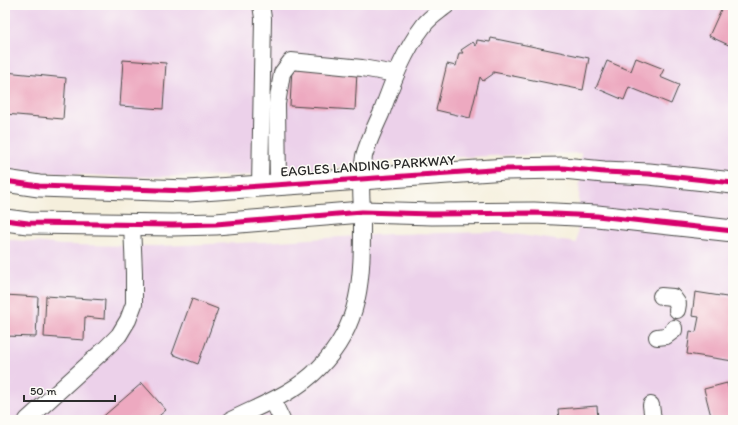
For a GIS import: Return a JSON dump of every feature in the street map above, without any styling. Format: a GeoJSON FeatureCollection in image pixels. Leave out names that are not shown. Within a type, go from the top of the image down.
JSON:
{"type":"FeatureCollection","features":[{"type":"Feature","properties":{"kind":"main road","name":"EAGLES LANDING PARKWAY"},"geometry":{"type":"LineString","coordinates":[[5,181],[39,186],[188,191],[506,169],[563,168],[733,182]]}},
{"type":"Feature","properties":{"kind":"main road"},"geometry":{"type":"LineString","coordinates":[[5,220],[28,223],[173,225],[216,224],[362,212],[432,214],[534,213],[597,216],[733,232]]}},
{"type":"Feature","properties":{"kind":"street"},"geometry":{"type":"LineString","coordinates":[[261,5],[263,18],[269,185]]}},
{"type":"Feature","properties":{"kind":"street"},"geometry":{"type":"LineString","coordinates":[[231,420],[273,401],[299,384],[318,369],[327,359],[343,335],[354,312],[359,289],[362,212],[361,179],[364,156],[396,74],[412,43],[425,23],[429,11],[447,5]]}},
{"type":"Feature","properties":{"kind":"street"},"geometry":{"type":"LineString","coordinates":[[269,185],[278,131],[277,104],[282,73],[291,61],[362,68],[396,74]]}},
{"type":"Feature","properties":{"kind":"street"},"geometry":{"type":"LineString","coordinates":[[26,420],[105,349],[119,334],[128,320],[134,304],[132,224]]}},
{"type":"Feature","properties":{"kind":"street"},"geometry":{"type":"LineString","coordinates":[[661,296],[673,297],[678,304],[677,310]]}},
{"type":"Feature","properties":{"kind":"street"},"geometry":{"type":"LineString","coordinates":[[657,337],[666,336],[674,330],[674,328]]}},
{"type":"Feature","properties":{"kind":"street"},"geometry":{"type":"LineString","coordinates":[[273,401],[282,420]]}},
{"type":"Feature","properties":{"kind":"shaded area"},"geometry":{"type":"Polygon","coordinates":[[[5,5],[733,5],[733,420],[5,420],[5,239],[62,245],[157,246],[263,242],[389,234],[499,232],[577,243],[581,153],[399,159],[268,175],[125,177],[5,169],[5,5]]]}},
{"type":"Feature","properties":{"kind":"building"},"geometry":{"type":"Polygon","coordinates":[[[723,5],[733,8],[733,47],[709,36],[723,5]]]}},
{"type":"Feature","properties":{"kind":"building"},"geometry":{"type":"Polygon","coordinates":[[[491,38],[589,58],[583,90],[493,72],[493,74],[483,81],[480,77],[470,118],[436,110],[447,64],[456,66],[459,53],[463,53],[461,50],[473,42],[476,46],[477,40],[490,42],[491,38]]]}},
{"type":"Feature","properties":{"kind":"building"},"geometry":{"type":"Polygon","coordinates":[[[636,58],[664,69],[660,77],[679,85],[671,104],[629,87],[624,100],[596,88],[607,61],[631,71],[636,58]]]}},
{"type":"Feature","properties":{"kind":"building"},"geometry":{"type":"Polygon","coordinates":[[[123,60],[166,63],[163,109],[120,106],[123,60]]]}},
{"type":"Feature","properties":{"kind":"building"},"geometry":{"type":"Polygon","coordinates":[[[292,67],[357,72],[355,110],[290,106],[292,67]]]}},
{"type":"Feature","properties":{"kind":"building"},"geometry":{"type":"Polygon","coordinates":[[[5,72],[66,78],[63,119],[5,114],[5,72]]]}},
{"type":"Feature","properties":{"kind":"building"},"geometry":{"type":"Polygon","coordinates":[[[695,292],[733,298],[733,361],[687,354],[690,331],[696,332],[699,317],[692,316],[695,292]]]}},
{"type":"Feature","properties":{"kind":"building"},"geometry":{"type":"Polygon","coordinates":[[[5,295],[38,297],[36,337],[5,336],[5,295]]]}},
{"type":"Feature","properties":{"kind":"building"},"geometry":{"type":"Polygon","coordinates":[[[46,296],[105,300],[104,319],[85,317],[84,340],[44,337],[46,296]]]}},
{"type":"Feature","properties":{"kind":"building"},"geometry":{"type":"Polygon","coordinates":[[[192,299],[218,309],[198,364],[172,354],[192,299]]]}},
{"type":"Feature","properties":{"kind":"building"},"geometry":{"type":"Polygon","coordinates":[[[142,383],[166,410],[154,420],[99,420],[142,383]]]}},
{"type":"Feature","properties":{"kind":"building"},"geometry":{"type":"Polygon","coordinates":[[[727,383],[733,406],[733,420],[712,420],[704,389],[727,383]]]}},
{"type":"Feature","properties":{"kind":"building"},"geometry":{"type":"Polygon","coordinates":[[[597,406],[598,420],[559,420],[558,409],[597,406]]]}},
{"type":"Feature","properties":{"kind":"cycle path"},"geometry":{"type":"LineString","coordinates":[[5,181],[39,186],[188,191],[506,169],[563,168],[649,174],[733,183]]}},
{"type":"Feature","properties":{"kind":"cycle path"},"geometry":{"type":"LineString","coordinates":[[5,220],[28,223],[173,225],[216,224],[362,212],[432,214],[534,213],[597,216],[733,231]]}}]}
